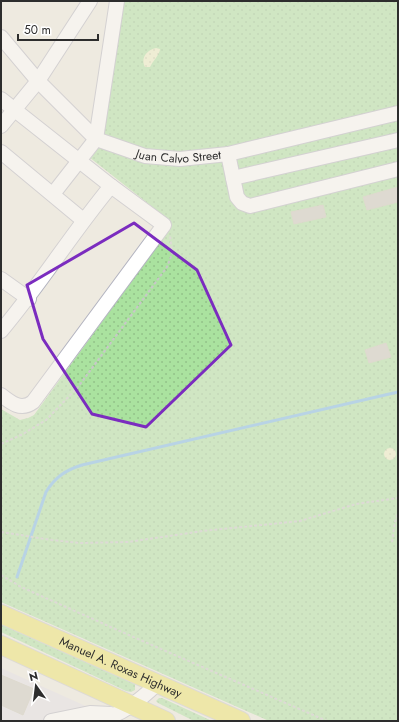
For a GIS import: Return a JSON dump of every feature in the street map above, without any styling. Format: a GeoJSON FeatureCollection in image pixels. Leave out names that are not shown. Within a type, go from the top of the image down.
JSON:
{"type":"FeatureCollection","features":[{"type":"Feature","properties":{"kind":"main road","name":"Manuel A. Roxas Highway"},"geometry":{"type":"LineString","coordinates":[[1,614],[241,721]]}},
{"type":"Feature","properties":{"kind":"main road"},"geometry":{"type":"LineString","coordinates":[[1,645],[124,710],[166,721]]}},
{"type":"Feature","properties":{"kind":"street"},"geometry":{"type":"LineString","coordinates":[[1,126],[38,81],[90,1]]}},
{"type":"Feature","properties":{"kind":"street"},"geometry":{"type":"LineString","coordinates":[[53,194],[96,139],[117,1]]}},
{"type":"Feature","properties":{"kind":"street","name":"Juan Calvo Street"},"geometry":{"type":"LineString","coordinates":[[1,37],[38,81],[96,139],[145,156],[180,159],[228,154],[398,113]]}},
{"type":"Feature","properties":{"kind":"street"},"geometry":{"type":"LineString","coordinates":[[1,99],[111,186],[164,225],[33,402],[28,406],[18,406],[1,395]]}},
{"type":"Feature","properties":{"kind":"street"},"geometry":{"type":"LineString","coordinates":[[233,178],[398,140]]}},
{"type":"Feature","properties":{"kind":"street"},"geometry":{"type":"LineString","coordinates":[[1,152],[83,220]]}},
{"type":"Feature","properties":{"kind":"street"},"geometry":{"type":"LineString","coordinates":[[228,154],[237,197],[242,203],[250,206],[398,169]]}},
{"type":"Feature","properties":{"kind":"street"},"geometry":{"type":"LineString","coordinates":[[1,331],[29,299],[83,220],[111,186]]}},
{"type":"Feature","properties":{"kind":"street"},"geometry":{"type":"LineString","coordinates":[[1,278],[29,299]]}},
{"type":"Feature","properties":{"kind":"street"},"geometry":{"type":"LineString","coordinates":[[98,721],[124,710],[156,684]]}},
{"type":"Feature","properties":{"kind":"street"},"geometry":{"type":"LineString","coordinates":[[51,721],[90,713],[124,710]]}},
{"type":"Feature","properties":{"kind":"path"},"geometry":{"type":"LineString","coordinates":[[1,444],[23,434],[46,420],[78,387],[127,323],[167,267],[172,254],[170,234],[164,225]]}},
{"type":"Feature","properties":{"kind":"path"},"geometry":{"type":"LineString","coordinates":[[1,532],[37,538],[80,542],[128,542],[209,530],[274,525],[300,521],[356,504],[398,498]]}},
{"type":"Feature","properties":{"kind":"path"},"geometry":{"type":"LineString","coordinates":[[392,542],[398,513]]}},
{"type":"Feature","properties":{"kind":"path"},"geometry":{"type":"LineString","coordinates":[[1,575],[22,587],[131,636],[327,721]]}},
{"type":"Feature","properties":{"kind":"highlighted area"},"geometry":{"type":"Polygon","coordinates":[[[134,223],[197,270],[231,345],[146,427],[92,414],[43,339],[27,285],[134,223]]]}},
{"type":"Feature","properties":{"kind":"shaded area"},"geometry":{"type":"Polygon","coordinates":[[[1,668],[119,721],[1,721],[1,668]]]}},
{"type":"Feature","properties":{"kind":"green space"},"geometry":{"type":"Polygon","coordinates":[[[124,1],[398,1],[398,721],[269,721],[1,602],[1,409],[20,420],[34,415],[166,234],[166,223],[160,213],[89,157],[124,1]]]}},
{"type":"Feature","properties":{"kind":"green space"},"geometry":{"type":"Polygon","coordinates":[[[1,623],[135,684],[135,690],[131,692],[126,691],[1,632],[1,623]]]}},
{"type":"Feature","properties":{"kind":"green space"},"geometry":{"type":"Polygon","coordinates":[[[159,698],[212,721],[194,721],[158,703],[156,701],[159,698]]]}},
{"type":"Feature","properties":{"kind":"sand"},"geometry":{"type":"Polygon","coordinates":[[[156,48],[160,49],[158,55],[150,67],[145,67],[143,61],[145,55],[156,48]]]}},
{"type":"Feature","properties":{"kind":"sand"},"geometry":{"type":"Polygon","coordinates":[[[390,448],[394,450],[396,454],[394,458],[390,460],[386,458],[384,454],[386,450],[390,448]]]}},
{"type":"Feature","properties":{"kind":"building"},"geometry":{"type":"Polygon","coordinates":[[[398,187],[398,202],[367,210],[363,197],[398,187]]]}},
{"type":"Feature","properties":{"kind":"building"},"geometry":{"type":"Polygon","coordinates":[[[323,205],[326,217],[294,224],[291,212],[323,205]]]}},
{"type":"Feature","properties":{"kind":"building"},"geometry":{"type":"Polygon","coordinates":[[[386,343],[391,357],[369,363],[365,350],[386,343]]]}},
{"type":"Feature","properties":{"kind":"building"},"geometry":{"type":"Polygon","coordinates":[[[1,675],[34,689],[23,715],[1,705],[1,675]]]}},
{"type":"Feature","properties":{"kind":"waterway"},"geometry":{"type":"LineString","coordinates":[[17,577],[46,492],[57,478],[71,469],[82,465],[398,392]]}}]}
